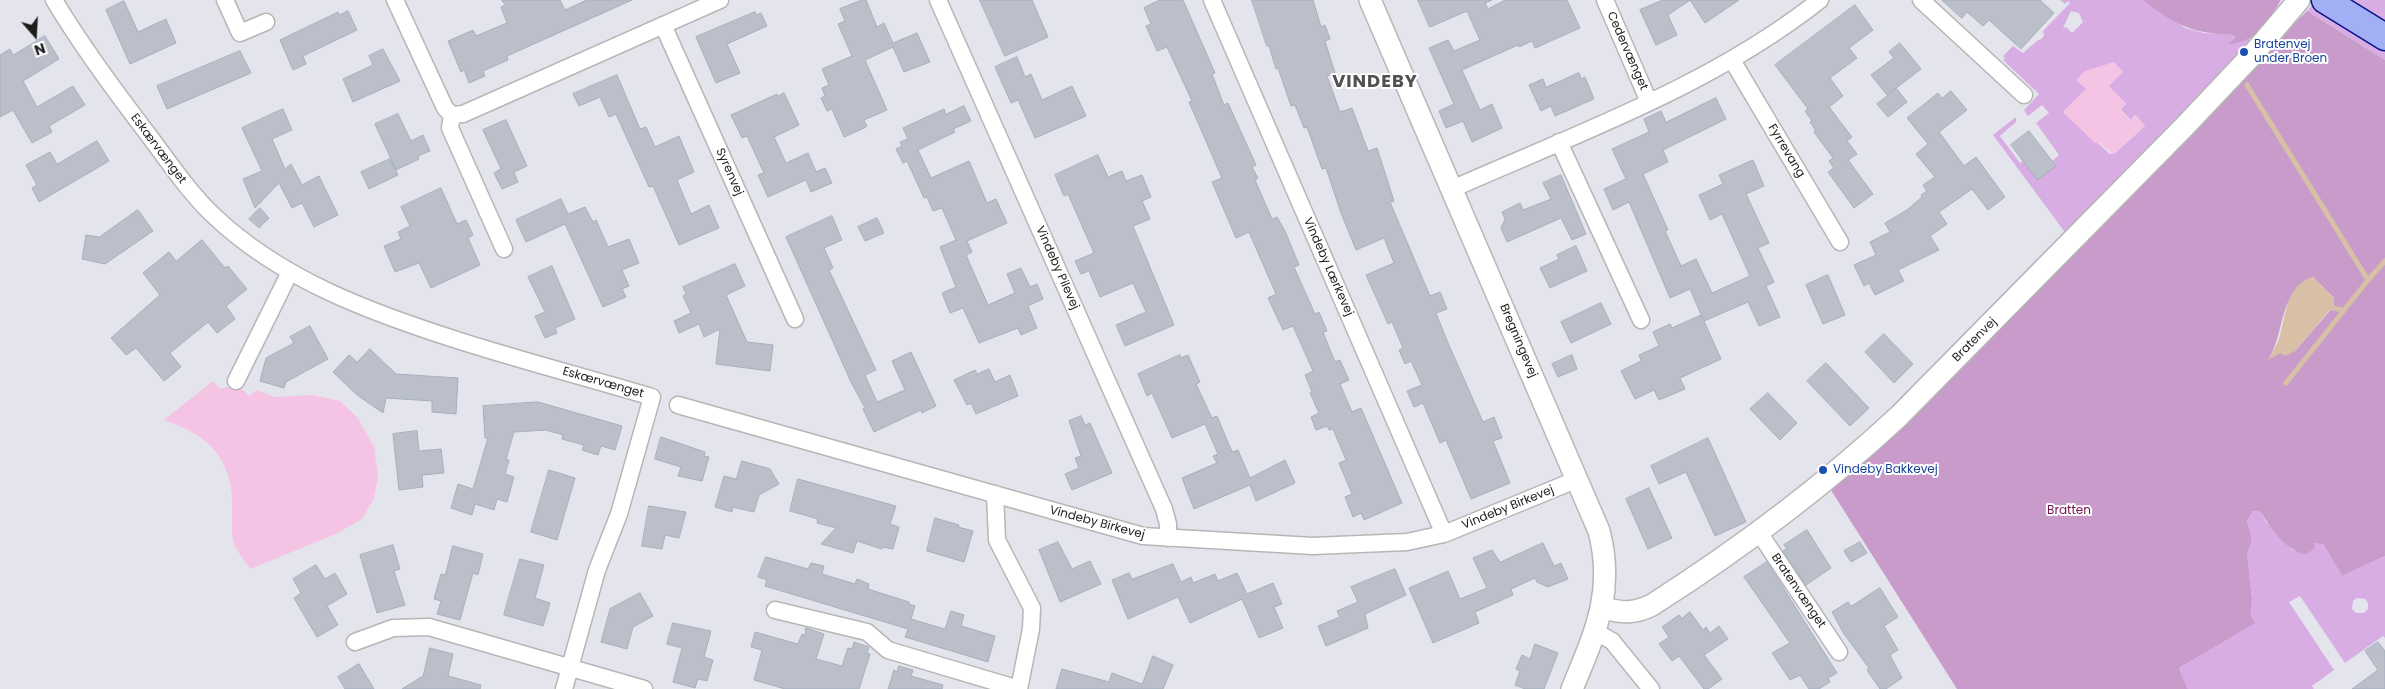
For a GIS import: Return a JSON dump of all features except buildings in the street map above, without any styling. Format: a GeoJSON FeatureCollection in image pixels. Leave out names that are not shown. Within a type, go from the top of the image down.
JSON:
{"type":"FeatureCollection","features":[{"type":"Feature","properties":{"kind":"main road"},"geometry":{"type":"LineString","coordinates":[[2325,0],[2385,38]]}},
{"type":"Feature","properties":{"kind":"street","name":"Eskærvænget"},"geometry":{"type":"LineString","coordinates":[[54,0],[78,42],[190,191],[214,216],[290,272],[342,298],[391,318],[486,349],[652,397],[619,514],[596,570],[564,689]]}},
{"type":"Feature","properties":{"kind":"street"},"geometry":{"type":"LineString","coordinates":[[225,0],[240,33],[266,22]]}},
{"type":"Feature","properties":{"kind":"street"},"geometry":{"type":"LineString","coordinates":[[396,0],[445,108],[452,115]]}},
{"type":"Feature","properties":{"kind":"street"},"geometry":{"type":"LineString","coordinates":[[452,115],[463,114],[720,0]]}},
{"type":"Feature","properties":{"kind":"street","name":"Vindeby Pilevej"},"geometry":{"type":"LineString","coordinates":[[938,0],[1164,509],[1168,524],[1168,538]]}},
{"type":"Feature","properties":{"kind":"street","name":"Vindeby Lærkevej"},"geometry":{"type":"LineString","coordinates":[[1212,0],[1444,534]]}},
{"type":"Feature","properties":{"kind":"street","name":"Bregningevej"},"geometry":{"type":"LineString","coordinates":[[1370,0],[1578,479],[1602,544],[1606,573],[1603,608],[1596,632],[1572,689]]}},
{"type":"Feature","properties":{"kind":"street","name":"Cedervænget"},"geometry":{"type":"LineString","coordinates":[[1605,0],[1649,102]]}},
{"type":"Feature","properties":{"kind":"street"},"geometry":{"type":"LineString","coordinates":[[1452,189],[1701,78],[1768,38],[1820,0]]}},
{"type":"Feature","properties":{"kind":"street"},"geometry":{"type":"LineString","coordinates":[[1921,0],[2024,95]]}},
{"type":"Feature","properties":{"kind":"street","name":"Bratenvej"},"geometry":{"type":"LineString","coordinates":[[1603,608],[1627,613],[1642,610],[1666,596],[1758,531],[1861,451],[1899,416],[2185,126],[2254,53],[2299,0]]}},
{"type":"Feature","properties":{"kind":"street","name":"Syrenvej"},"geometry":{"type":"LineString","coordinates":[[663,25],[795,319]]}},
{"type":"Feature","properties":{"kind":"street","name":"Fyrrevang"},"geometry":{"type":"LineString","coordinates":[[1732,60],[1840,242]]}},
{"type":"Feature","properties":{"kind":"street"},"geometry":{"type":"LineString","coordinates":[[452,115],[450,128],[504,249]]}},
{"type":"Feature","properties":{"kind":"street"},"geometry":{"type":"LineString","coordinates":[[1559,142],[1641,320]]}},
{"type":"Feature","properties":{"kind":"street"},"geometry":{"type":"LineString","coordinates":[[236,381],[290,272]]}},
{"type":"Feature","properties":{"kind":"street","name":"Vindeby Birkevej"},"geometry":{"type":"LineString","coordinates":[[678,405],[995,494],[1126,533],[1168,538],[1332,546],[1407,542],[1444,534],[1578,479]]}},
{"type":"Feature","properties":{"kind":"street"},"geometry":{"type":"LineString","coordinates":[[775,610],[867,632],[888,650],[1019,689],[1031,628],[1032,608],[997,540],[995,494]]}},
{"type":"Feature","properties":{"kind":"street","name":"Bratenvænget"},"geometry":{"type":"LineString","coordinates":[[1758,531],[1839,652]]}},
{"type":"Feature","properties":{"kind":"street"},"geometry":{"type":"LineString","coordinates":[[355,642],[392,628],[429,627],[644,689]]}},
{"type":"Feature","properties":{"kind":"street"},"geometry":{"type":"LineString","coordinates":[[1596,632],[1612,641],[1651,689]]}},
{"type":"Feature","properties":{"kind":"shaded area"},"geometry":{"type":"Polygon","coordinates":[[[2060,0],[2143,0],[2185,28],[2204,33],[2235,36],[2229,45],[2256,37],[2067,235],[1993,135],[2016,117],[2016,122],[2000,136],[2020,163],[2023,161],[2052,161],[2059,155],[2036,123],[2049,113],[2042,105],[2028,116],[2024,110],[2039,94],[2003,60],[2005,58],[2003,56],[2013,46],[2023,53],[2040,40],[2044,36],[2043,31],[2070,3],[2068,1],[2065,4],[2060,0]],[[2071,11],[2063,28],[2066,27],[2072,33],[2083,22],[2079,13],[2071,11]],[[2109,87],[2086,89],[2063,112],[2110,154],[2115,153],[2145,126],[2135,115],[2131,120],[2120,109],[2126,104],[2109,87]]]}},
{"type":"Feature","properties":{"kind":"shaded area"},"geometry":{"type":"Polygon","coordinates":[[[2316,0],[2385,0],[2385,60],[2307,11],[2316,0]]]}},
{"type":"Feature","properties":{"kind":"shaded area"},"geometry":{"type":"Polygon","coordinates":[[[2114,62],[2123,72],[2109,86],[2126,104],[2120,110],[2130,120],[2136,115],[2145,126],[2113,154],[2099,143],[2095,143],[2063,112],[2086,89],[2076,80],[2085,71],[2114,62]]]}},
{"type":"Feature","properties":{"kind":"shaded area"},"geometry":{"type":"Polygon","coordinates":[[[2313,277],[2334,298],[2334,305],[2295,351],[2285,356],[2280,353],[2268,360],[2279,339],[2285,312],[2292,294],[2304,281],[2313,277]]]}},
{"type":"Feature","properties":{"kind":"shaded area"},"geometry":{"type":"Polygon","coordinates":[[[213,381],[220,389],[236,387],[249,396],[257,390],[274,397],[312,395],[340,401],[357,417],[374,447],[378,477],[374,498],[362,519],[336,534],[250,569],[234,544],[230,481],[219,457],[212,447],[202,439],[178,425],[164,420],[213,381]]]}},
{"type":"Feature","properties":{"kind":"shaded area"},"geometry":{"type":"Polygon","coordinates":[[[2253,511],[2261,512],[2266,522],[2293,551],[2319,542],[2323,544],[2342,576],[2385,556],[2385,638],[2383,636],[2345,663],[2300,596],[2289,602],[2334,670],[2312,686],[2314,689],[2188,689],[2179,668],[2254,623],[2251,616],[2252,599],[2247,554],[2251,544],[2251,535],[2247,521],[2253,511]],[[2357,598],[2353,601],[2352,609],[2356,613],[2364,613],[2368,609],[2368,603],[2365,599],[2357,598]]]}},
{"type":"Feature","properties":{"kind":"green space"},"geometry":{"type":"Polygon","coordinates":[[[2143,0],[2281,0],[2266,25],[2256,35],[2228,45],[2235,37],[2233,35],[2195,30],[2175,22],[2143,0]]]}},
{"type":"Feature","properties":{"kind":"green space","name":"Bratten"},"geometry":{"type":"Polygon","coordinates":[[[2307,11],[2385,60],[2385,556],[2342,576],[2323,544],[2315,543],[2314,549],[2306,554],[2299,553],[2280,538],[2261,512],[2253,511],[2247,521],[2251,535],[2251,544],[2247,554],[2252,599],[2251,616],[2255,623],[2179,668],[2188,689],[1957,689],[1829,487],[2307,11]],[[2313,277],[2301,285],[2288,303],[2275,347],[2269,359],[2280,353],[2295,351],[2334,306],[2334,298],[2313,277]]]}},
{"type":"Feature","properties":{"kind":"waterway"},"geometry":{"type":"LineString","coordinates":[[2247,85],[2368,280],[2385,261]]}},
{"type":"Feature","properties":{"kind":"waterway"},"geometry":{"type":"LineString","coordinates":[[2286,383],[2368,280]]}},
{"type":"Feature","properties":{"kind":"waterway"},"geometry":{"type":"LineString","coordinates":[[2332,308],[2343,310]]}},
{"type":"Feature","properties":{"kind":"place","name":"Bratenvej under Broen"},"geometry":{"type":"Point","coordinates":[2244,52]}},
{"type":"Feature","properties":{"kind":"place","name":"Vindeby Bakkevej"},"geometry":{"type":"Point","coordinates":[1823,470]}},
{"type":"Feature","properties":{"kind":"district","name":"VINDEBY"},"geometry":{"type":"Point","coordinates":[1375,82]}}]}
